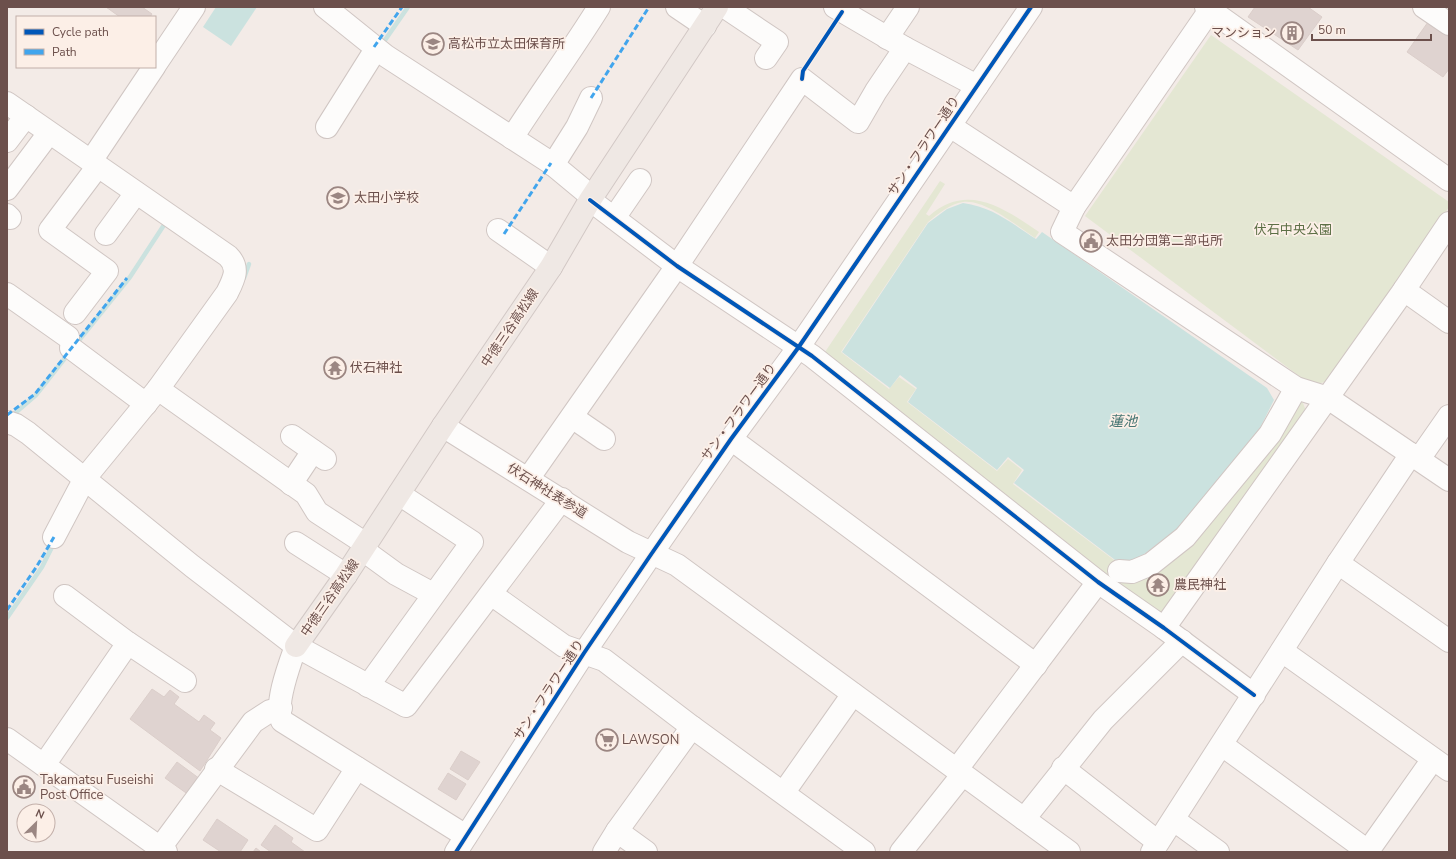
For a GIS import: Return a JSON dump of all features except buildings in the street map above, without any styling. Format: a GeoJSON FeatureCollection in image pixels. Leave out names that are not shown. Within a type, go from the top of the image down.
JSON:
{"type":"FeatureCollection","features":[{"type":"Feature","properties":{"kind":"main road","name":"中徳三谷高松線"},"geometry":{"type":"LineString","coordinates":[[296,646],[365,547],[443,426],[551,266],[591,199],[717,7]]}},
{"type":"Feature","properties":{"kind":"street"},"geometry":{"type":"LineString","coordinates":[[156,63],[194,7]]}},
{"type":"Feature","properties":{"kind":"street"},"geometry":{"type":"LineString","coordinates":[[325,7],[376,49],[553,165],[614,218],[677,266],[812,356],[1098,582],[1182,641],[1254,695]]}},
{"type":"Feature","properties":{"kind":"street"},"geometry":{"type":"LineString","coordinates":[[512,138],[536,101],[563,64],[599,7]]}},
{"type":"Feature","properties":{"kind":"street"},"geometry":{"type":"LineString","coordinates":[[677,7],[705,26]]}},
{"type":"Feature","properties":{"kind":"street"},"geometry":{"type":"LineString","coordinates":[[725,7],[777,42],[766,58]]}},
{"type":"Feature","properties":{"kind":"street"},"geometry":{"type":"LineString","coordinates":[[835,7],[896,43],[977,86]]}},
{"type":"Feature","properties":{"kind":"street"},"geometry":{"type":"LineString","coordinates":[[528,479],[677,266],[802,79],[858,122],[876,91],[896,43],[908,7]]}},
{"type":"Feature","properties":{"kind":"street","name":"サン・フラワー通り"},"geometry":{"type":"LineString","coordinates":[[461,844],[584,653],[652,553],[731,440],[798,348],[1031,7]]}},
{"type":"Feature","properties":{"kind":"street"},"geometry":{"type":"LineString","coordinates":[[1424,7],[1449,24]]}},
{"type":"Feature","properties":{"kind":"street"},"geometry":{"type":"LineString","coordinates":[[1449,180],[1209,8],[1074,207],[1062,232],[1296,388],[1328,398],[1449,480]]}},
{"type":"Feature","properties":{"kind":"street"},"geometry":{"type":"LineString","coordinates":[[327,127],[376,49]]}},
{"type":"Feature","properties":{"kind":"street"},"geometry":{"type":"LineString","coordinates":[[75,313],[107,270],[50,230],[94,164],[153,68]]}},
{"type":"Feature","properties":{"kind":"street"},"geometry":{"type":"LineString","coordinates":[[553,165],[577,127],[592,98]]}},
{"type":"Feature","properties":{"kind":"street"},"geometry":{"type":"LineString","coordinates":[[7,103],[228,256],[238,261],[235,277],[227,293],[152,396],[85,478],[54,537]]}},
{"type":"Feature","properties":{"kind":"street"},"geometry":{"type":"LineString","coordinates":[[7,141],[26,116]]}},
{"type":"Feature","properties":{"kind":"street"},"geometry":{"type":"LineString","coordinates":[[950,126],[1074,207]]}},
{"type":"Feature","properties":{"kind":"street"},"geometry":{"type":"LineString","coordinates":[[7,189],[49,133]]}},
{"type":"Feature","properties":{"kind":"street"},"geometry":{"type":"LineString","coordinates":[[614,218],[640,180]]}},
{"type":"Feature","properties":{"kind":"street"},"geometry":{"type":"LineString","coordinates":[[106,234],[136,193]]}},
{"type":"Feature","properties":{"kind":"street"},"geometry":{"type":"LineString","coordinates":[[1164,628],[1404,290],[1449,223]]}},
{"type":"Feature","properties":{"kind":"street"},"geometry":{"type":"LineString","coordinates":[[498,230],[551,266]]}},
{"type":"Feature","properties":{"kind":"street"},"geometry":{"type":"LineString","coordinates":[[1404,290],[1449,322]]}},
{"type":"Feature","properties":{"kind":"street"},"geometry":{"type":"LineString","coordinates":[[7,294],[70,342],[306,494],[317,512],[365,547],[396,574],[433,594]]}},
{"type":"Feature","properties":{"kind":"street"},"geometry":{"type":"LineString","coordinates":[[1119,571],[1132,572],[1151,564],[1185,537],[1270,434],[1296,388]]}},
{"type":"Feature","properties":{"kind":"street"},"geometry":{"type":"LineString","coordinates":[[1064,768],[1155,847],[1174,820],[1338,563],[1415,457],[1449,416]]}},
{"type":"Feature","properties":{"kind":"street"},"geometry":{"type":"LineString","coordinates":[[572,417],[604,439]]}},
{"type":"Feature","properties":{"kind":"street"},"geometry":{"type":"LineString","coordinates":[[7,422],[16,425],[28,433],[192,566],[296,646],[406,706],[562,499]]}},
{"type":"Feature","properties":{"kind":"street","name":"伏石神社表参道"},"geometry":{"type":"LineString","coordinates":[[443,426],[562,499],[628,542],[677,565],[1069,852]]}},
{"type":"Feature","properties":{"kind":"street"},"geometry":{"type":"LineString","coordinates":[[291,484],[318,455],[292,436]]}},
{"type":"Feature","properties":{"kind":"street"},"geometry":{"type":"LineString","coordinates":[[731,440],[1036,665]]}},
{"type":"Feature","properties":{"kind":"street"},"geometry":{"type":"LineString","coordinates":[[368,686],[472,542],[399,494]]}},
{"type":"Feature","properties":{"kind":"street"},"geometry":{"type":"LineString","coordinates":[[296,543],[346,575]]}},
{"type":"Feature","properties":{"kind":"street"},"geometry":{"type":"LineString","coordinates":[[1338,563],[1449,641]]}},
{"type":"Feature","properties":{"kind":"street"},"geometry":{"type":"LineString","coordinates":[[901,852],[1098,582]]}},
{"type":"Feature","properties":{"kind":"street"},"geometry":{"type":"LineString","coordinates":[[491,594],[564,646],[604,660],[692,727],[784,792],[864,852]]}},
{"type":"Feature","properties":{"kind":"street"},"geometry":{"type":"LineString","coordinates":[[65,596],[128,643],[185,681]]}},
{"type":"Feature","properties":{"kind":"street"},"geometry":{"type":"LineString","coordinates":[[1024,819],[1102,720],[1182,641]]}},
{"type":"Feature","properties":{"kind":"street"},"geometry":{"type":"LineString","coordinates":[[44,765],[128,643]]}},
{"type":"Feature","properties":{"kind":"street"},"geometry":{"type":"LineString","coordinates":[[296,646],[284,678],[280,717],[286,725],[357,768],[461,844]]}},
{"type":"Feature","properties":{"kind":"street"},"geometry":{"type":"LineString","coordinates":[[1222,745],[1368,851],[1441,765],[1282,651]]}},
{"type":"Feature","properties":{"kind":"street"},"geometry":{"type":"LineString","coordinates":[[784,792],[853,694]]}},
{"type":"Feature","properties":{"kind":"street"},"geometry":{"type":"LineString","coordinates":[[7,739],[161,851],[216,769],[253,722],[270,711],[281,708]]}},
{"type":"Feature","properties":{"kind":"street"},"geometry":{"type":"LineString","coordinates":[[604,852],[617,831],[692,727]]}},
{"type":"Feature","properties":{"kind":"street"},"geometry":{"type":"LineString","coordinates":[[216,769],[317,830],[357,768]]}},
{"type":"Feature","properties":{"kind":"street"},"geometry":{"type":"LineString","coordinates":[[1174,820],[1218,852]]}},
{"type":"Feature","properties":{"kind":"street"},"geometry":{"type":"LineString","coordinates":[[617,831],[646,852]]}},
{"type":"Feature","properties":{"kind":"green space","name":"伏石中央公園"},"geometry":{"type":"Polygon","coordinates":[[[1211,35],[1449,202],[1449,207],[1330,381],[1311,385],[1085,216],[1211,35]]]}},
{"type":"Feature","properties":{"kind":"green space"},"geometry":{"type":"Polygon","coordinates":[[[940,181],[945,184],[926,214],[929,216],[943,206],[957,201],[971,200],[985,202],[999,207],[1039,232],[1035,238],[1000,214],[972,202],[958,203],[944,210],[928,222],[841,352],[889,389],[899,377],[916,389],[907,402],[997,471],[1008,459],[1022,470],[1013,484],[1118,563],[1134,563],[1179,530],[1261,428],[1276,399],[1296,398],[1303,403],[1306,411],[1166,613],[1159,615],[826,360],[825,352],[940,181]]]}},
{"type":"Feature","properties":{"kind":"water"},"geometry":{"type":"Polygon","coordinates":[[[216,7],[257,7],[231,46],[203,27],[216,7]]]}},
{"type":"Feature","properties":{"kind":"water","name":"蓮池"},"geometry":{"type":"Polygon","coordinates":[[[963,203],[984,208],[993,212],[1036,239],[1042,232],[1267,388],[1274,400],[1260,428],[1178,528],[1134,562],[1119,563],[1014,483],[1024,470],[1008,457],[997,470],[908,402],[917,388],[900,375],[890,388],[842,352],[928,223],[947,209],[963,203]]]}},
{"type":"Feature","properties":{"kind":"waterway"},"geometry":{"type":"LineString","coordinates":[[383,43],[408,7]]}},
{"type":"Feature","properties":{"kind":"waterway"},"geometry":{"type":"LineString","coordinates":[[76,344],[130,277],[164,225]]}},
{"type":"Feature","properties":{"kind":"waterway"},"geometry":{"type":"LineString","coordinates":[[244,278],[249,264]]}},
{"type":"Feature","properties":{"kind":"waterway"},"geometry":{"type":"LineString","coordinates":[[14,414],[36,395],[69,353]]}},
{"type":"Feature","properties":{"kind":"waterway"},"geometry":{"type":"LineString","coordinates":[[7,618],[42,567],[54,543]]}},
{"type":"Feature","properties":{"kind":"marked path"},"geometry":{"type":"LineString","coordinates":[[374,47],[402,7]]}},
{"type":"Feature","properties":{"kind":"marked path"},"geometry":{"type":"LineString","coordinates":[[591,98],[649,7]]}},
{"type":"Feature","properties":{"kind":"marked path"},"geometry":{"type":"LineString","coordinates":[[504,234],[551,163]]}},
{"type":"Feature","properties":{"kind":"marked path"},"geometry":{"type":"LineString","coordinates":[[7,415],[35,394],[127,278]]}},
{"type":"Feature","properties":{"kind":"marked path"},"geometry":{"type":"LineString","coordinates":[[7,610],[37,566],[54,537]]}},
{"type":"Feature","properties":{"kind":"cycle path"},"geometry":{"type":"LineString","coordinates":[[456,852],[584,653],[652,553],[731,439],[798,348],[1031,7]]}},
{"type":"Feature","properties":{"kind":"cycle path"},"geometry":{"type":"LineString","coordinates":[[802,79],[803,71],[842,12]]}},
{"type":"Feature","properties":{"kind":"cycle path"},"geometry":{"type":"LineString","coordinates":[[590,200],[677,266],[812,356],[1098,582],[1164,628],[1254,695]]}},
{"type":"Feature","properties":{"kind":"place","name":"マンション"},"geometry":{"type":"Point","coordinates":[1292,33]}},
{"type":"Feature","properties":{"kind":"place","name":"高松市立太田保育所"},"geometry":{"type":"Point","coordinates":[433,44]}},
{"type":"Feature","properties":{"kind":"place","name":"太田小学校"},"geometry":{"type":"Point","coordinates":[338,198]}},
{"type":"Feature","properties":{"kind":"place","name":"太田分団第二部屯所"},"geometry":{"type":"Point","coordinates":[1091,241]}},
{"type":"Feature","properties":{"kind":"place","name":"伏石神社"},"geometry":{"type":"Point","coordinates":[335,368]}},
{"type":"Feature","properties":{"kind":"place","name":"農民神社"},"geometry":{"type":"Point","coordinates":[1158,585]}},
{"type":"Feature","properties":{"kind":"place","name":"LAWSON"},"geometry":{"type":"Point","coordinates":[607,740]}},
{"type":"Feature","properties":{"kind":"place","name":"Takamatsu Fuseishi Post Office"},"geometry":{"type":"Point","coordinates":[24,787]}}]}
